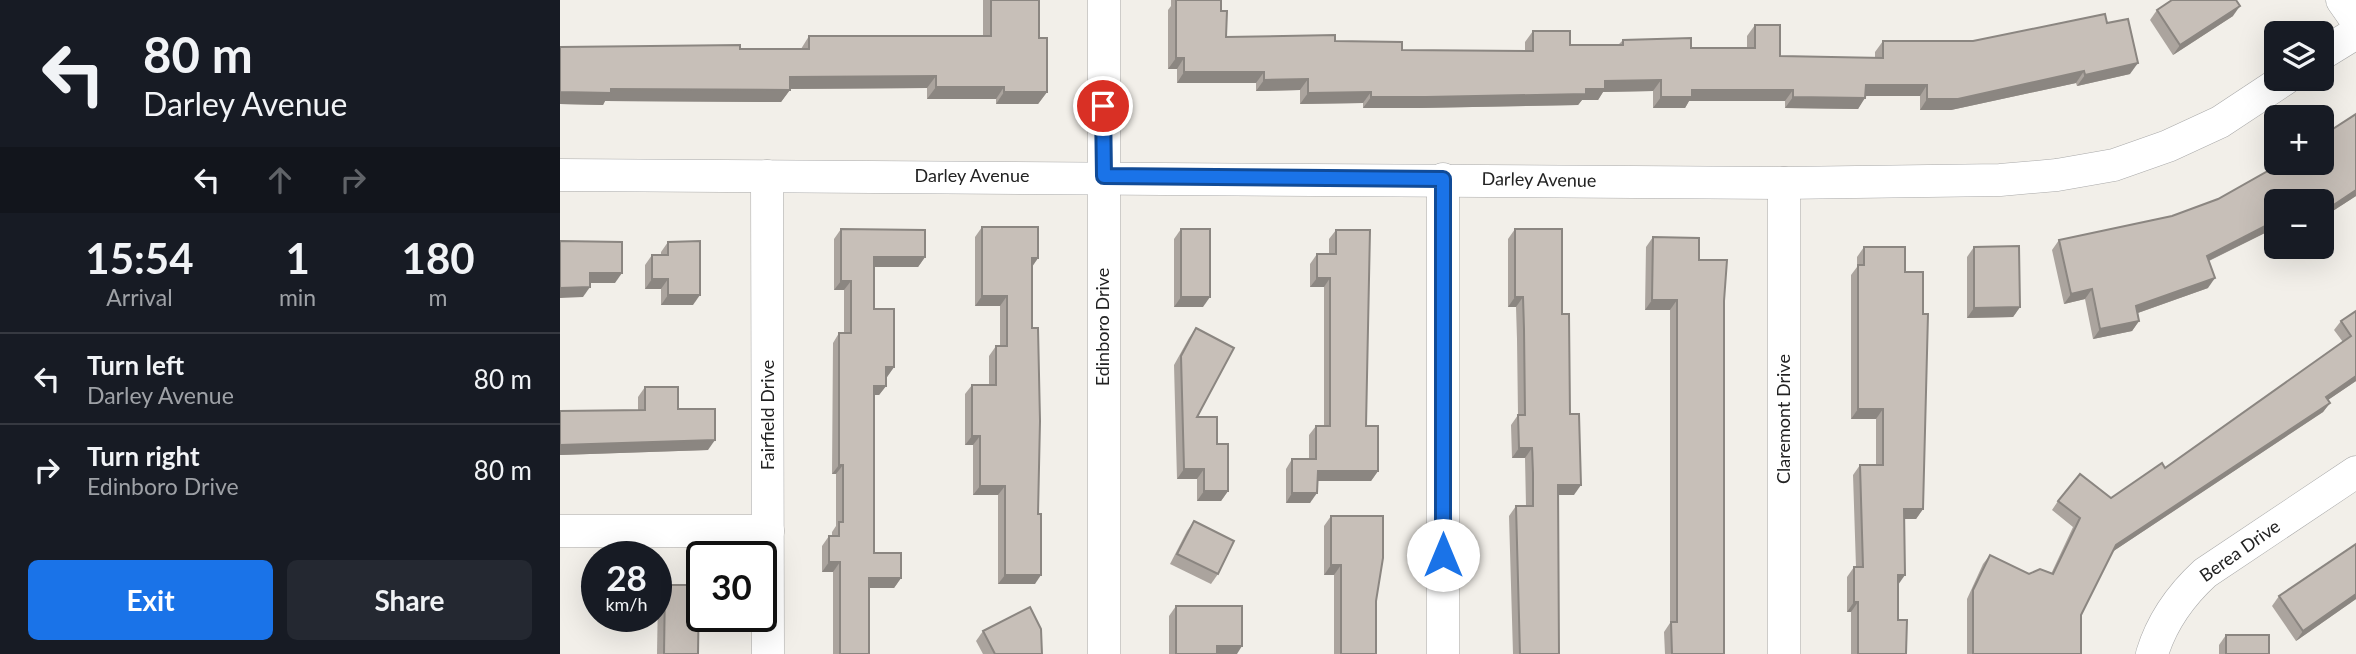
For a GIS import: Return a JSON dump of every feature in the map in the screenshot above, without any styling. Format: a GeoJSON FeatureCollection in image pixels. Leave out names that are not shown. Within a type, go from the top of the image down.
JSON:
{"type":"FeatureCollection","features":[{"type":"Feature","properties":{"kind":"street","name":"Edinboro Drive"},"geometry":{"type":"LineString","coordinates":[[1104,0],[1104,654]]}},
{"type":"Feature","properties":{"kind":"street"},"geometry":{"type":"LineString","coordinates":[[2342,0],[2356,20]]}},
{"type":"Feature","properties":{"kind":"street"},"geometry":{"type":"LineString","coordinates":[[2334,47],[2356,33]]}},
{"type":"Feature","properties":{"kind":"street","name":"Darley Avenue"},"geometry":{"type":"LineString","coordinates":[[560,175],[1104,176],[1784,183],[2000,180],[2057,176],[2113,164],[2168,146],[2220,122],[2267,91]]}},
{"type":"Feature","properties":{"kind":"street","name":"Fairfield Drive"},"geometry":{"type":"LineString","coordinates":[[767,176],[768,654]]}},
{"type":"Feature","properties":{"kind":"street"},"geometry":{"type":"LineString","coordinates":[[1443,179],[1443,654]]}},
{"type":"Feature","properties":{"kind":"street","name":"Claremont Drive"},"geometry":{"type":"LineString","coordinates":[[1784,183],[1784,654]]}},
{"type":"Feature","properties":{"kind":"street","name":"Berea Drive"},"geometry":{"type":"LineString","coordinates":[[2152,654],[2160,629],[2187,590],[2205,573],[2356,472]]}},
{"type":"Feature","properties":{"kind":"street"},"geometry":{"type":"LineString","coordinates":[[560,531],[768,531]]}},
{"type":"Feature","properties":{"kind":"building"},"geometry":{"type":"Polygon","coordinates":[[[991,0],[1039,0],[1039,38],[1047,38],[1047,92],[1004,92],[1004,87],[936,87],[936,76],[790,77],[790,90],[611,89],[611,93],[560,92],[560,47],[740,45],[740,49],[809,49],[809,36],[991,36],[991,0]]]}},
{"type":"Feature","properties":{"kind":"building"},"geometry":{"type":"Polygon","coordinates":[[[1176,0],[1221,0],[1221,11],[1227,11],[1226,37],[1335,35],[1335,41],[1402,42],[1402,50],[1533,51],[1533,31],[1570,31],[1570,45],[1623,45],[1623,40],[1691,38],[1691,48],[1755,48],[1755,25],[1780,25],[1780,56],[1883,58],[1883,41],[1973,41],[2105,14],[2107,23],[2128,19],[2138,63],[2085,75],[2084,71],[1958,99],[1927,99],[1927,85],[1866,85],[1865,98],[1793,97],[1793,90],[1692,90],[1692,97],[1661,97],[1661,80],[1605,81],[1605,89],[1586,89],[1586,94],[1371,97],[1371,92],[1308,93],[1308,79],[1264,80],[1264,72],[1184,72],[1184,58],[1176,58],[1176,0]]]}},
{"type":"Feature","properties":{"kind":"building"},"geometry":{"type":"Polygon","coordinates":[[[2172,0],[2236,0],[2240,6],[2180,45],[2157,10],[2172,0]]]}},
{"type":"Feature","properties":{"kind":"building"},"geometry":{"type":"Polygon","coordinates":[[[2356,114],[2356,190],[2334,205],[2334,189],[2264,189],[2264,227],[2207,256],[2215,278],[2136,306],[2139,321],[2100,329],[2092,289],[2071,294],[2059,240],[2172,216],[2218,199],[2264,173],[2334,175],[2334,128],[2356,114]]]}},
{"type":"Feature","properties":{"kind":"building"},"geometry":{"type":"Polygon","coordinates":[[[982,227],[1038,227],[1038,258],[1032,258],[1032,328],[1038,328],[1038,514],[1041,514],[1041,575],[1005,575],[1005,486],[980,486],[980,436],[972,436],[972,385],[996,385],[996,346],[1007,346],[1007,296],[982,296],[982,227]]]}},
{"type":"Feature","properties":{"kind":"building"},"geometry":{"type":"Polygon","coordinates":[[[841,229],[925,230],[925,257],[874,257],[874,309],[894,309],[894,367],[886,367],[886,386],[874,386],[874,553],[901,553],[901,578],[869,578],[869,654],[840,654],[840,562],[829,562],[829,536],[839,536],[839,522],[843,522],[843,465],[839,465],[839,333],[851,333],[851,281],[841,281],[841,229]]]}},
{"type":"Feature","properties":{"kind":"building"},"geometry":{"type":"Polygon","coordinates":[[[1181,229],[1210,229],[1210,297],[1181,297],[1181,229]]]}},
{"type":"Feature","properties":{"kind":"building"},"geometry":{"type":"Polygon","coordinates":[[[1515,229],[1562,229],[1562,314],[1569,314],[1570,414],[1579,414],[1581,485],[1558,485],[1559,654],[1520,654],[1516,506],[1533,506],[1533,473],[1532,448],[1519,448],[1518,415],[1525,415],[1524,329],[1523,297],[1515,297],[1515,229]]]}},
{"type":"Feature","properties":{"kind":"building"},"geometry":{"type":"Polygon","coordinates":[[[1336,230],[1370,230],[1366,426],[1378,426],[1378,471],[1318,471],[1317,493],[1292,493],[1292,459],[1316,459],[1316,426],[1330,426],[1330,278],[1317,278],[1317,254],[1336,254],[1336,230]]]}},
{"type":"Feature","properties":{"kind":"building"},"geometry":{"type":"Polygon","coordinates":[[[1653,237],[1699,238],[1699,260],[1727,260],[1724,301],[1724,654],[1672,654],[1671,622],[1677,622],[1677,300],[1652,300],[1653,237]]]}},
{"type":"Feature","properties":{"kind":"building"},"geometry":{"type":"Polygon","coordinates":[[[560,241],[622,242],[622,273],[590,273],[590,287],[560,288],[560,241]]]}},
{"type":"Feature","properties":{"kind":"building"},"geometry":{"type":"Polygon","coordinates":[[[700,241],[700,295],[668,295],[668,279],[652,279],[652,255],[668,255],[668,242],[700,241]]]}},
{"type":"Feature","properties":{"kind":"building"},"geometry":{"type":"Polygon","coordinates":[[[2019,246],[2020,307],[1974,308],[1974,247],[2019,246]]]}},
{"type":"Feature","properties":{"kind":"building"},"geometry":{"type":"Polygon","coordinates":[[[1864,247],[1905,247],[1905,272],[1923,272],[1923,314],[1928,314],[1923,509],[1904,509],[1905,575],[1898,575],[1898,620],[1907,620],[1906,654],[1858,654],[1858,602],[1854,602],[1854,567],[1863,567],[1860,465],[1883,465],[1883,409],[1858,409],[1858,265],[1864,265],[1864,247]]]}},
{"type":"Feature","properties":{"kind":"building"},"geometry":{"type":"Polygon","coordinates":[[[2356,311],[2356,376],[2326,397],[2330,403],[2116,545],[2081,615],[2081,654],[1973,654],[1973,590],[1990,555],[2029,574],[2040,569],[2053,574],[2080,518],[2058,501],[2080,474],[2111,498],[2162,463],[2165,468],[2351,336],[2341,321],[2356,311]]]}},
{"type":"Feature","properties":{"kind":"building"},"geometry":{"type":"Polygon","coordinates":[[[1196,328],[1234,348],[1197,417],[1217,417],[1217,444],[1228,444],[1228,491],[1204,491],[1204,469],[1184,469],[1181,356],[1196,328]]]}},
{"type":"Feature","properties":{"kind":"building"},"geometry":{"type":"Polygon","coordinates":[[[645,387],[678,387],[678,409],[715,409],[715,440],[560,445],[560,411],[645,410],[645,387]]]}},
{"type":"Feature","properties":{"kind":"building"},"geometry":{"type":"Polygon","coordinates":[[[1331,516],[1383,516],[1383,558],[1376,601],[1376,654],[1341,654],[1341,565],[1331,565],[1331,516]]]}},
{"type":"Feature","properties":{"kind":"building"},"geometry":{"type":"Polygon","coordinates":[[[1194,521],[1234,541],[1218,574],[1177,554],[1194,521]]]}},
{"type":"Feature","properties":{"kind":"building"},"geometry":{"type":"Polygon","coordinates":[[[2356,544],[2356,594],[2303,631],[2279,596],[2356,544]]]}},
{"type":"Feature","properties":{"kind":"building"},"geometry":{"type":"Polygon","coordinates":[[[672,585],[686,585],[686,632],[698,632],[698,654],[664,654],[664,632],[672,632],[672,585]]]}},
{"type":"Feature","properties":{"kind":"building"},"geometry":{"type":"Polygon","coordinates":[[[1176,606],[1242,606],[1242,646],[1217,646],[1217,654],[1176,654],[1176,606]]]}},
{"type":"Feature","properties":{"kind":"building"},"geometry":{"type":"Polygon","coordinates":[[[1030,607],[1041,629],[1042,654],[995,654],[983,631],[1030,607]]]}},
{"type":"Feature","properties":{"kind":"building"},"geometry":{"type":"Polygon","coordinates":[[[2226,635],[2269,635],[2269,654],[2226,654],[2226,635]]]}},
{"type":"Feature","properties":{"kind":"route"},"geometry":{"type":"LineString","coordinates":[[1103,106],[1104,176],[1443,179],[1443,555]]}}]}
